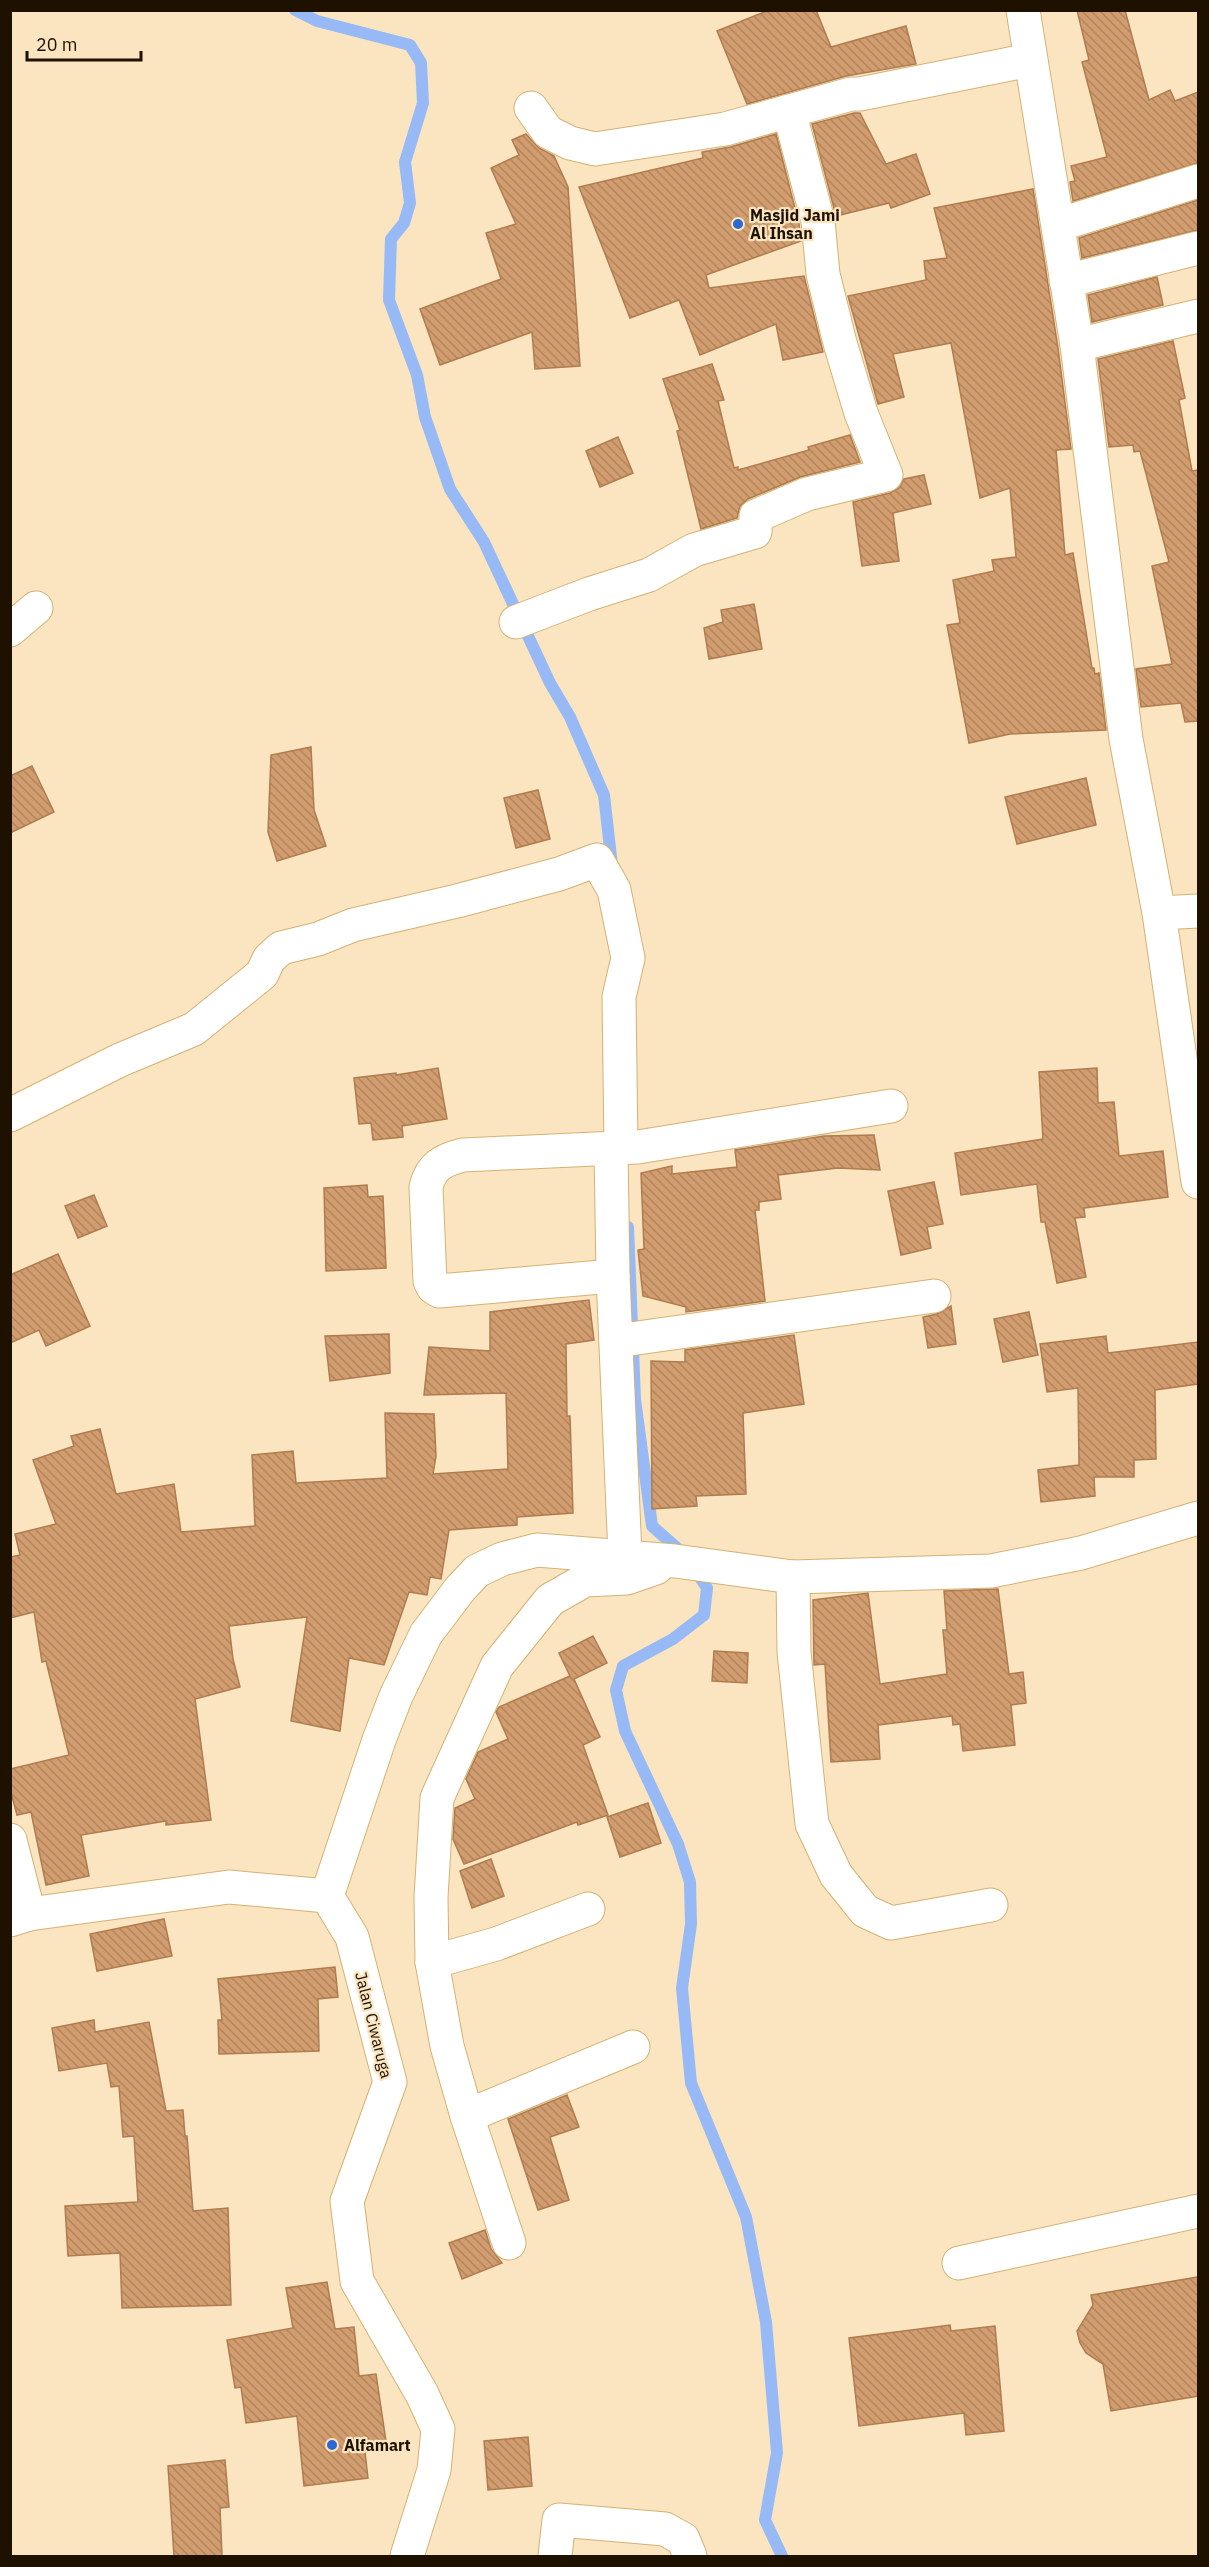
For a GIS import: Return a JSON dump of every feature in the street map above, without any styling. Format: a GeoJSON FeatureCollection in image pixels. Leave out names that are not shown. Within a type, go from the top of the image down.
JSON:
{"type":"FeatureCollection","features":[{"type":"Feature","properties":{"kind":"street"},"geometry":{"type":"LineString","coordinates":[[1023,10],[1077,345],[1126,739],[1160,913],[1198,1182]]}},
{"type":"Feature","properties":{"kind":"street"},"geometry":{"type":"LineString","coordinates":[[531,108],[548,132],[570,143],[595,149],[725,129],[850,94],[881,90],[1030,60]]}},
{"type":"Feature","properties":{"kind":"street"},"geometry":{"type":"LineString","coordinates":[[516,622],[589,594],[650,575],[694,550],[755,532],[756,516],[807,494],[886,475],[861,413],[840,343],[823,274],[818,221],[789,111]]}},
{"type":"Feature","properties":{"kind":"street"},"geometry":{"type":"LineString","coordinates":[[1058,225],[1198,181]]}},
{"type":"Feature","properties":{"kind":"street"},"geometry":{"type":"LineString","coordinates":[[1066,281],[1198,249]]}},
{"type":"Feature","properties":{"kind":"street"},"geometry":{"type":"LineString","coordinates":[[1077,345],[1198,316]]}},
{"type":"Feature","properties":{"kind":"street"},"geometry":{"type":"LineString","coordinates":[[10,630],[36,608]]}},
{"type":"Feature","properties":{"kind":"street"},"geometry":{"type":"LineString","coordinates":[[10,1115],[120,1060],[194,1029],[262,974],[269,959],[281,948],[318,939],[353,925],[559,874],[597,860],[614,890],[628,958],[619,997],[613,1276],[624,1556]]}},
{"type":"Feature","properties":{"kind":"street"},"geometry":{"type":"LineString","coordinates":[[1160,913],[1198,911]]}},
{"type":"Feature","properties":{"kind":"street"},"geometry":{"type":"LineString","coordinates":[[613,1276],[439,1291],[430,1281],[426,1187],[429,1174],[437,1164],[463,1155],[638,1147],[891,1106]]}},
{"type":"Feature","properties":{"kind":"street"},"geometry":{"type":"LineString","coordinates":[[616,1341],[933,1296]]}},
{"type":"Feature","properties":{"kind":"street"},"geometry":{"type":"LineString","coordinates":[[10,1840],[20,1917],[230,1887],[327,1896],[396,1696],[426,1634],[460,1589],[477,1571],[501,1559],[537,1550],[675,1561],[793,1577],[991,1571],[1081,1553],[1198,1518]]}},
{"type":"Feature","properties":{"kind":"street"},"geometry":{"type":"LineString","coordinates":[[509,2243],[467,2116],[447,2046],[432,1962],[431,1897],[437,1798],[497,1665],[550,1600],[585,1580],[627,1578],[675,1561]]}},
{"type":"Feature","properties":{"kind":"street"},"geometry":{"type":"LineString","coordinates":[[793,1577],[794,1652],[812,1824],[836,1875],[865,1911],[891,1923],[991,1905]]}},
{"type":"Feature","properties":{"kind":"street","name":"Jalan Ciwaruga"},"geometry":{"type":"LineString","coordinates":[[327,1896],[352,1937],[390,2082],[347,2201],[357,2281],[422,2394],[438,2429],[434,2470],[407,2556]]}},
{"type":"Feature","properties":{"kind":"street"},"geometry":{"type":"LineString","coordinates":[[432,1962],[496,1944],[588,1910]]}},
{"type":"Feature","properties":{"kind":"street"},"geometry":{"type":"LineString","coordinates":[[467,2116],[633,2047]]}},
{"type":"Feature","properties":{"kind":"street"},"geometry":{"type":"LineString","coordinates":[[959,2263],[1198,2211]]}},
{"type":"Feature","properties":{"kind":"street"},"geometry":{"type":"LineString","coordinates":[[555,2556],[559,2520],[665,2529],[682,2539],[690,2556]]}},
{"type":"Feature","properties":{"kind":"building"},"geometry":{"type":"Polygon","coordinates":[[[769,10],[816,10],[831,47],[906,26],[916,64],[846,76],[747,104],[717,31],[769,10]]]}},
{"type":"Feature","properties":{"kind":"building"},"geometry":{"type":"Polygon","coordinates":[[[1077,10],[1125,10],[1149,100],[1170,90],[1175,101],[1198,92],[1198,163],[1073,201],[1070,182],[1075,181],[1071,166],[1107,157],[1082,62],[1089,60],[1077,10]]]}},
{"type":"Feature","properties":{"kind":"building"},"geometry":{"type":"Polygon","coordinates":[[[860,113],[886,164],[916,154],[930,194],[891,208],[889,203],[836,216],[812,124],[860,113]]]}},
{"type":"Feature","properties":{"kind":"building"},"geometry":{"type":"Polygon","coordinates":[[[526,134],[539,148],[554,156],[568,187],[580,366],[535,369],[532,332],[440,365],[420,309],[501,279],[486,233],[516,224],[491,168],[519,155],[512,140],[526,134]]]}},
{"type":"Feature","properties":{"kind":"building"},"geometry":{"type":"Polygon","coordinates":[[[776,134],[799,224],[801,241],[706,275],[709,288],[804,276],[823,352],[783,360],[776,324],[700,355],[679,300],[630,318],[579,187],[703,158],[702,152],[776,134]]]}},
{"type":"Feature","properties":{"kind":"building"},"geometry":{"type":"Polygon","coordinates":[[[1033,189],[1071,449],[1056,450],[1065,555],[1073,553],[1092,668],[1095,674],[1099,673],[1106,730],[1010,734],[969,743],[947,625],[960,623],[953,580],[994,571],[992,560],[1016,557],[1010,488],[980,498],[951,343],[893,354],[904,397],[878,404],[848,296],[926,280],[924,261],[947,258],[934,208],[1033,189]]]}},
{"type":"Feature","properties":{"kind":"building"},"geometry":{"type":"Polygon","coordinates":[[[1198,200],[1198,230],[1082,258],[1079,238],[1198,200]]]}},
{"type":"Feature","properties":{"kind":"building"},"geometry":{"type":"Polygon","coordinates":[[[1157,277],[1163,305],[1092,322],[1088,295],[1157,277]]]}},
{"type":"Feature","properties":{"kind":"building"},"geometry":{"type":"Polygon","coordinates":[[[1173,341],[1185,398],[1179,400],[1192,471],[1198,470],[1198,721],[1185,722],[1181,703],[1141,707],[1136,669],[1172,664],[1152,566],[1169,562],[1140,451],[1134,452],[1133,445],[1109,447],[1098,359],[1173,341]]]}},
{"type":"Feature","properties":{"kind":"building"},"geometry":{"type":"Polygon","coordinates":[[[712,364],[724,400],[718,401],[734,468],[738,467],[738,470],[809,450],[808,447],[850,435],[860,462],[800,477],[748,499],[740,506],[737,518],[701,529],[677,431],[680,430],[663,379],[712,364]]]}},
{"type":"Feature","properties":{"kind":"building"},"geometry":{"type":"Polygon","coordinates":[[[618,437],[633,473],[600,487],[586,451],[618,437]]]}},
{"type":"Feature","properties":{"kind":"building"},"geometry":{"type":"Polygon","coordinates":[[[924,475],[931,504],[893,513],[899,561],[862,566],[853,502],[890,493],[899,488],[904,479],[924,475]]]}},
{"type":"Feature","properties":{"kind":"building"},"geometry":{"type":"Polygon","coordinates":[[[754,604],[762,649],[709,659],[704,628],[723,622],[721,610],[754,604]]]}},
{"type":"Feature","properties":{"kind":"building"},"geometry":{"type":"Polygon","coordinates":[[[311,747],[314,810],[326,846],[277,861],[268,832],[271,755],[311,747]]]}},
{"type":"Feature","properties":{"kind":"building"},"geometry":{"type":"Polygon","coordinates":[[[32,766],[54,812],[10,833],[10,776],[32,766]]]}},
{"type":"Feature","properties":{"kind":"building"},"geometry":{"type":"Polygon","coordinates":[[[1086,778],[1096,825],[1017,844],[1005,797],[1086,778]]]}},
{"type":"Feature","properties":{"kind":"building"},"geometry":{"type":"Polygon","coordinates":[[[538,790],[550,839],[516,848],[504,798],[538,790]]]}},
{"type":"Feature","properties":{"kind":"building"},"geometry":{"type":"Polygon","coordinates":[[[438,1068],[447,1119],[402,1126],[403,1137],[373,1140],[371,1123],[359,1124],[354,1078],[396,1073],[396,1075],[438,1068]]]}},
{"type":"Feature","properties":{"kind":"building"},"geometry":{"type":"Polygon","coordinates":[[[1097,1068],[1098,1103],[1114,1102],[1119,1156],[1163,1151],[1168,1197],[1084,1208],[1085,1217],[1075,1218],[1086,1277],[1057,1283],[1045,1222],[1041,1222],[1037,1184],[961,1195],[955,1153],[1043,1139],[1039,1072],[1097,1068]]]}},
{"type":"Feature","properties":{"kind":"building"},"geometry":{"type":"Polygon","coordinates":[[[874,1135],[880,1170],[838,1168],[778,1175],[781,1199],[759,1202],[759,1210],[755,1210],[765,1301],[686,1312],[686,1307],[643,1296],[638,1250],[644,1249],[641,1173],[672,1166],[672,1174],[737,1167],[735,1150],[824,1136],[874,1135]]]}},
{"type":"Feature","properties":{"kind":"building"},"geometry":{"type":"Polygon","coordinates":[[[934,1182],[943,1224],[927,1227],[931,1248],[901,1255],[888,1191],[934,1182]]]}},
{"type":"Feature","properties":{"kind":"building"},"geometry":{"type":"Polygon","coordinates":[[[367,1185],[368,1197],[383,1196],[386,1268],[326,1271],[324,1188],[367,1185]]]}},
{"type":"Feature","properties":{"kind":"building"},"geometry":{"type":"Polygon","coordinates":[[[94,1195],[107,1226],[78,1238],[65,1206],[94,1195]]]}},
{"type":"Feature","properties":{"kind":"building"},"geometry":{"type":"Polygon","coordinates":[[[58,1254],[90,1326],[46,1346],[39,1330],[10,1343],[10,1275],[58,1254]]]}},
{"type":"Feature","properties":{"kind":"building"},"geometry":{"type":"Polygon","coordinates":[[[589,1300],[594,1340],[566,1344],[567,1416],[570,1416],[573,1513],[517,1517],[517,1525],[449,1530],[441,1579],[430,1577],[427,1595],[409,1592],[384,1665],[349,1658],[340,1731],[291,1721],[307,1617],[229,1626],[233,1659],[240,1687],[195,1699],[211,1820],[166,1825],[166,1821],[81,1835],[89,1876],[46,1885],[31,1812],[17,1815],[10,1789],[10,1769],[69,1755],[46,1661],[42,1662],[34,1612],[10,1618],[10,1557],[20,1555],[15,1534],[56,1524],[33,1460],[74,1446],[71,1436],[100,1429],[116,1494],[174,1484],[181,1532],[255,1526],[252,1455],[293,1451],[296,1483],[387,1478],[385,1413],[434,1414],[436,1456],[433,1474],[508,1469],[506,1393],[424,1395],[429,1347],[490,1351],[490,1312],[589,1300]]]}},
{"type":"Feature","properties":{"kind":"building"},"geometry":{"type":"Polygon","coordinates":[[[951,1306],[956,1344],[928,1348],[923,1317],[937,1314],[951,1306]]]}},
{"type":"Feature","properties":{"kind":"building"},"geometry":{"type":"Polygon","coordinates":[[[1029,1312],[1038,1355],[1003,1362],[994,1319],[1029,1312]]]}},
{"type":"Feature","properties":{"kind":"building"},"geometry":{"type":"Polygon","coordinates":[[[389,1334],[390,1373],[330,1381],[325,1336],[389,1334]]]}},
{"type":"Feature","properties":{"kind":"building"},"geometry":{"type":"Polygon","coordinates":[[[794,1335],[804,1404],[743,1413],[746,1494],[696,1496],[697,1506],[652,1509],[651,1361],[685,1362],[685,1350],[794,1335]]]}},
{"type":"Feature","properties":{"kind":"building"},"geometry":{"type":"Polygon","coordinates":[[[1106,1336],[1108,1353],[1198,1342],[1198,1384],[1155,1390],[1156,1459],[1134,1460],[1134,1477],[1094,1477],[1095,1496],[1041,1502],[1038,1470],[1079,1465],[1078,1388],[1047,1392],[1040,1344],[1106,1336]]]}},
{"type":"Feature","properties":{"kind":"building"},"geometry":{"type":"Polygon","coordinates":[[[998,1589],[1009,1674],[1023,1672],[1026,1703],[1011,1705],[1015,1745],[963,1751],[960,1724],[953,1725],[952,1716],[878,1725],[880,1759],[831,1762],[825,1664],[814,1665],[813,1600],[868,1593],[880,1684],[947,1674],[943,1630],[947,1630],[944,1591],[998,1589]]]}},
{"type":"Feature","properties":{"kind":"building"},"geometry":{"type":"Polygon","coordinates":[[[593,1636],[607,1663],[574,1679],[600,1737],[583,1745],[608,1815],[578,1825],[577,1822],[464,1864],[453,1839],[455,1808],[475,1799],[466,1779],[478,1752],[508,1739],[496,1712],[499,1707],[570,1676],[559,1653],[593,1636]]]}},
{"type":"Feature","properties":{"kind":"building"},"geometry":{"type":"Polygon","coordinates":[[[714,1651],[748,1653],[747,1683],[712,1681],[714,1651]]]}},
{"type":"Feature","properties":{"kind":"building"},"geometry":{"type":"Polygon","coordinates":[[[648,1803],[661,1843],[620,1857],[607,1817],[648,1803]]]}},
{"type":"Feature","properties":{"kind":"building"},"geometry":{"type":"Polygon","coordinates":[[[491,1859],[504,1896],[472,1908],[460,1871],[491,1859]]]}},
{"type":"Feature","properties":{"kind":"building"},"geometry":{"type":"Polygon","coordinates":[[[164,1919],[172,1956],[97,1971],[90,1934],[164,1919]]]}},
{"type":"Feature","properties":{"kind":"building"},"geometry":{"type":"Polygon","coordinates":[[[335,1967],[338,1997],[318,1999],[319,2051],[219,2054],[218,2020],[222,2020],[218,1979],[335,1967]]]}},
{"type":"Feature","properties":{"kind":"building"},"geometry":{"type":"Polygon","coordinates":[[[94,2020],[95,2032],[149,2022],[166,2111],[183,2110],[193,2211],[228,2208],[231,2305],[122,2308],[120,2253],[68,2256],[65,2206],[138,2202],[134,2136],[123,2137],[119,2086],[111,2087],[107,2063],[59,2071],[52,2028],[94,2020]]]}},
{"type":"Feature","properties":{"kind":"building"},"geometry":{"type":"Polygon","coordinates":[[[567,2095],[579,2127],[550,2137],[569,2200],[538,2210],[508,2119],[567,2095]]]}},
{"type":"Feature","properties":{"kind":"building"},"geometry":{"type":"Polygon","coordinates":[[[485,2230],[491,2249],[502,2263],[462,2279],[449,2243],[485,2230]]]}},
{"type":"Feature","properties":{"kind":"building"},"geometry":{"type":"Polygon","coordinates":[[[1198,2277],[1198,2396],[1111,2411],[1103,2364],[1086,2353],[1077,2331],[1093,2305],[1091,2295],[1198,2277]]]}},
{"type":"Feature","properties":{"kind":"building"},"geometry":{"type":"Polygon","coordinates":[[[327,2282],[335,2329],[354,2327],[359,2376],[376,2374],[387,2448],[365,2452],[368,2478],[304,2486],[297,2416],[246,2423],[241,2387],[235,2388],[227,2340],[293,2328],[286,2288],[327,2282]]]}},
{"type":"Feature","properties":{"kind":"building"},"geometry":{"type":"Polygon","coordinates":[[[950,2325],[951,2331],[995,2326],[1004,2431],[966,2435],[964,2413],[859,2426],[849,2338],[950,2325]]]}},
{"type":"Feature","properties":{"kind":"building"},"geometry":{"type":"Polygon","coordinates":[[[528,2437],[532,2486],[488,2490],[484,2441],[528,2437]]]}},
{"type":"Feature","properties":{"kind":"building"},"geometry":{"type":"Polygon","coordinates":[[[225,2460],[229,2507],[220,2508],[222,2556],[174,2556],[168,2466],[225,2460]]]}},
{"type":"Feature","properties":{"kind":"waterway"},"geometry":{"type":"LineString","coordinates":[[295,10],[317,21],[410,45],[421,63],[423,103],[405,162],[410,203],[404,223],[391,239],[389,300],[417,375],[425,417],[450,489],[484,542],[550,683],[570,717],[604,795],[612,866]]}},
{"type":"Feature","properties":{"kind":"waterway"},"geometry":{"type":"LineString","coordinates":[[628,1227],[635,1399],[652,1526],[685,1555]]}},
{"type":"Feature","properties":{"kind":"waterway"},"geometry":{"type":"LineString","coordinates":[[695,1570],[707,1588],[704,1615],[673,1639],[623,1666],[616,1690],[625,1731],[678,1844],[690,1882],[691,1924],[682,1988],[691,2083],[746,2217],[766,2322],[777,2453],[765,2520],[782,2556]]}},
{"type":"Feature","properties":{"kind":"place","name":"Masjid Jami Al Ihsan"},"geometry":{"type":"Point","coordinates":[738,224]}},
{"type":"Feature","properties":{"kind":"place","name":"Alfamart"},"geometry":{"type":"Point","coordinates":[332,2445]}}]}
